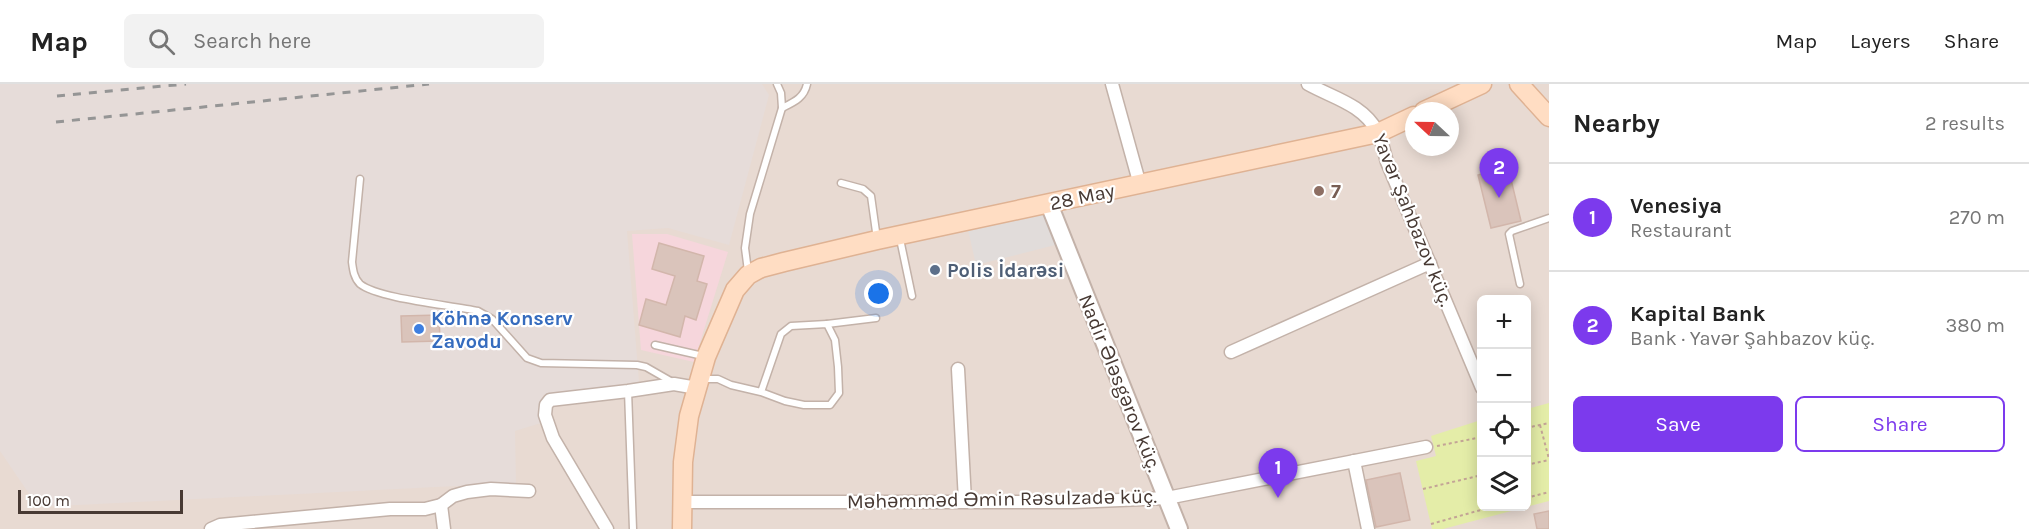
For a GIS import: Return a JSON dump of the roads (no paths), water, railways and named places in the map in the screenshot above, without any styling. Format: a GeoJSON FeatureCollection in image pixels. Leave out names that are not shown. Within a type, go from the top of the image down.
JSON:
{"type":"FeatureCollection","features":[{"type":"Feature","properties":{"kind":"main road"},"geometry":{"type":"LineString","coordinates":[[1443,102],[1482,84]]}},
{"type":"Feature","properties":{"kind":"main road"},"geometry":{"type":"LineString","coordinates":[[1519,84],[1549,117]]}},
{"type":"Feature","properties":{"kind":"main road","name":"28 May"},"geometry":{"type":"LineString","coordinates":[[748,275],[772,265],[877,240],[1378,133],[1405,120]]}},
{"type":"Feature","properties":{"kind":"main road"},"geometry":{"type":"LineString","coordinates":[[682,529],[685,441],[698,383],[706,357],[735,290],[748,275]]}},
{"type":"Feature","properties":{"kind":"street"},"geometry":{"type":"LineString","coordinates":[[1112,84],[1140,185]]}},
{"type":"Feature","properties":{"kind":"street","name":"Yavər Şahbazov küç."},"geometry":{"type":"LineString","coordinates":[[1308,84],[1358,108],[1370,120],[1378,133],[1387,162],[1477,376]]}},
{"type":"Feature","properties":{"kind":"street","name":"Nadir Ələsgərov küç."},"geometry":{"type":"LineString","coordinates":[[1049,204],[1179,529]]}},
{"type":"Feature","properties":{"kind":"street"},"geometry":{"type":"LineString","coordinates":[[1231,352],[1430,263]]}},
{"type":"Feature","properties":{"kind":"street"},"geometry":{"type":"LineString","coordinates":[[958,369],[965,501]]}},
{"type":"Feature","properties":{"kind":"street"},"geometry":{"type":"LineString","coordinates":[[607,529],[553,438],[545,415],[546,405],[550,400],[698,383]]}},
{"type":"Feature","properties":{"kind":"street","name":"Məhəmməd Əmin Rəsulzadə küç."},"geometry":{"type":"LineString","coordinates":[[682,502],[1073,502],[1167,498],[1430,447]]}},
{"type":"Feature","properties":{"kind":"street"},"geometry":{"type":"LineString","coordinates":[[1354,461],[1368,529]]}},
{"type":"Feature","properties":{"kind":"street"},"geometry":{"type":"LineString","coordinates":[[211,529],[220,525],[390,509],[425,509],[441,505],[453,496],[466,492],[491,489],[529,491]]}},
{"type":"Feature","properties":{"kind":"street"},"geometry":{"type":"LineString","coordinates":[[441,505],[444,529]]}},
{"type":"Feature","properties":{"kind":"lane"},"geometry":{"type":"LineString","coordinates":[[748,275],[745,248],[750,214],[782,108],[781,93],[777,84]]}},
{"type":"Feature","properties":{"kind":"lane"},"geometry":{"type":"LineString","coordinates":[[782,108],[798,100],[806,90],[807,84]]}},
{"type":"Feature","properties":{"kind":"lane"},"geometry":{"type":"LineString","coordinates":[[360,179],[352,262],[358,282],[374,292],[478,311],[492,319],[526,358],[541,363],[637,365],[646,367],[674,384]]}},
{"type":"Feature","properties":{"kind":"lane"},"geometry":{"type":"LineString","coordinates":[[842,183],[862,189],[870,196],[877,240]]}},
{"type":"Feature","properties":{"kind":"lane"},"geometry":{"type":"LineString","coordinates":[[1520,284],[1509,234],[1549,218]]}},
{"type":"Feature","properties":{"kind":"lane"},"geometry":{"type":"LineString","coordinates":[[900,235],[912,296]]}},
{"type":"Feature","properties":{"kind":"lane"},"geometry":{"type":"LineString","coordinates":[[762,392],[781,334],[791,326],[876,318]]}},
{"type":"Feature","properties":{"kind":"lane"},"geometry":{"type":"LineString","coordinates":[[698,383],[718,379],[731,385],[804,405],[831,405],[839,393],[838,367],[835,340],[827,324]]}},
{"type":"Feature","properties":{"kind":"lane"},"geometry":{"type":"LineString","coordinates":[[655,345],[706,357]]}},
{"type":"Feature","properties":{"kind":"lane"},"geometry":{"type":"LineString","coordinates":[[628,391],[633,529]]}},
{"type":"Feature","properties":{"kind":"railway"},"geometry":{"type":"LineString","coordinates":[[57,96],[186,84]]}},
{"type":"Feature","properties":{"kind":"railway"},"geometry":{"type":"LineString","coordinates":[[56,122],[429,84]]}},
{"type":"Feature","properties":{"kind":"place","name":"7"},"geometry":{"type":"Point","coordinates":[1319,191]}},
{"type":"Feature","properties":{"kind":"place","name":"Kapital Bank"},"geometry":{"type":"Point","coordinates":[1499,198]}},
{"type":"Feature","properties":{"kind":"place","name":"Polis İdarəsi"},"geometry":{"type":"Point","coordinates":[935,270]}},
{"type":"Feature","properties":{"kind":"place","name":"Köhnə Konserv Zavodu"},"geometry":{"type":"Point","coordinates":[419,329]}},
{"type":"Feature","properties":{"kind":"place","name":"Venesiya"},"geometry":{"type":"Point","coordinates":[1278,498]}}]}
